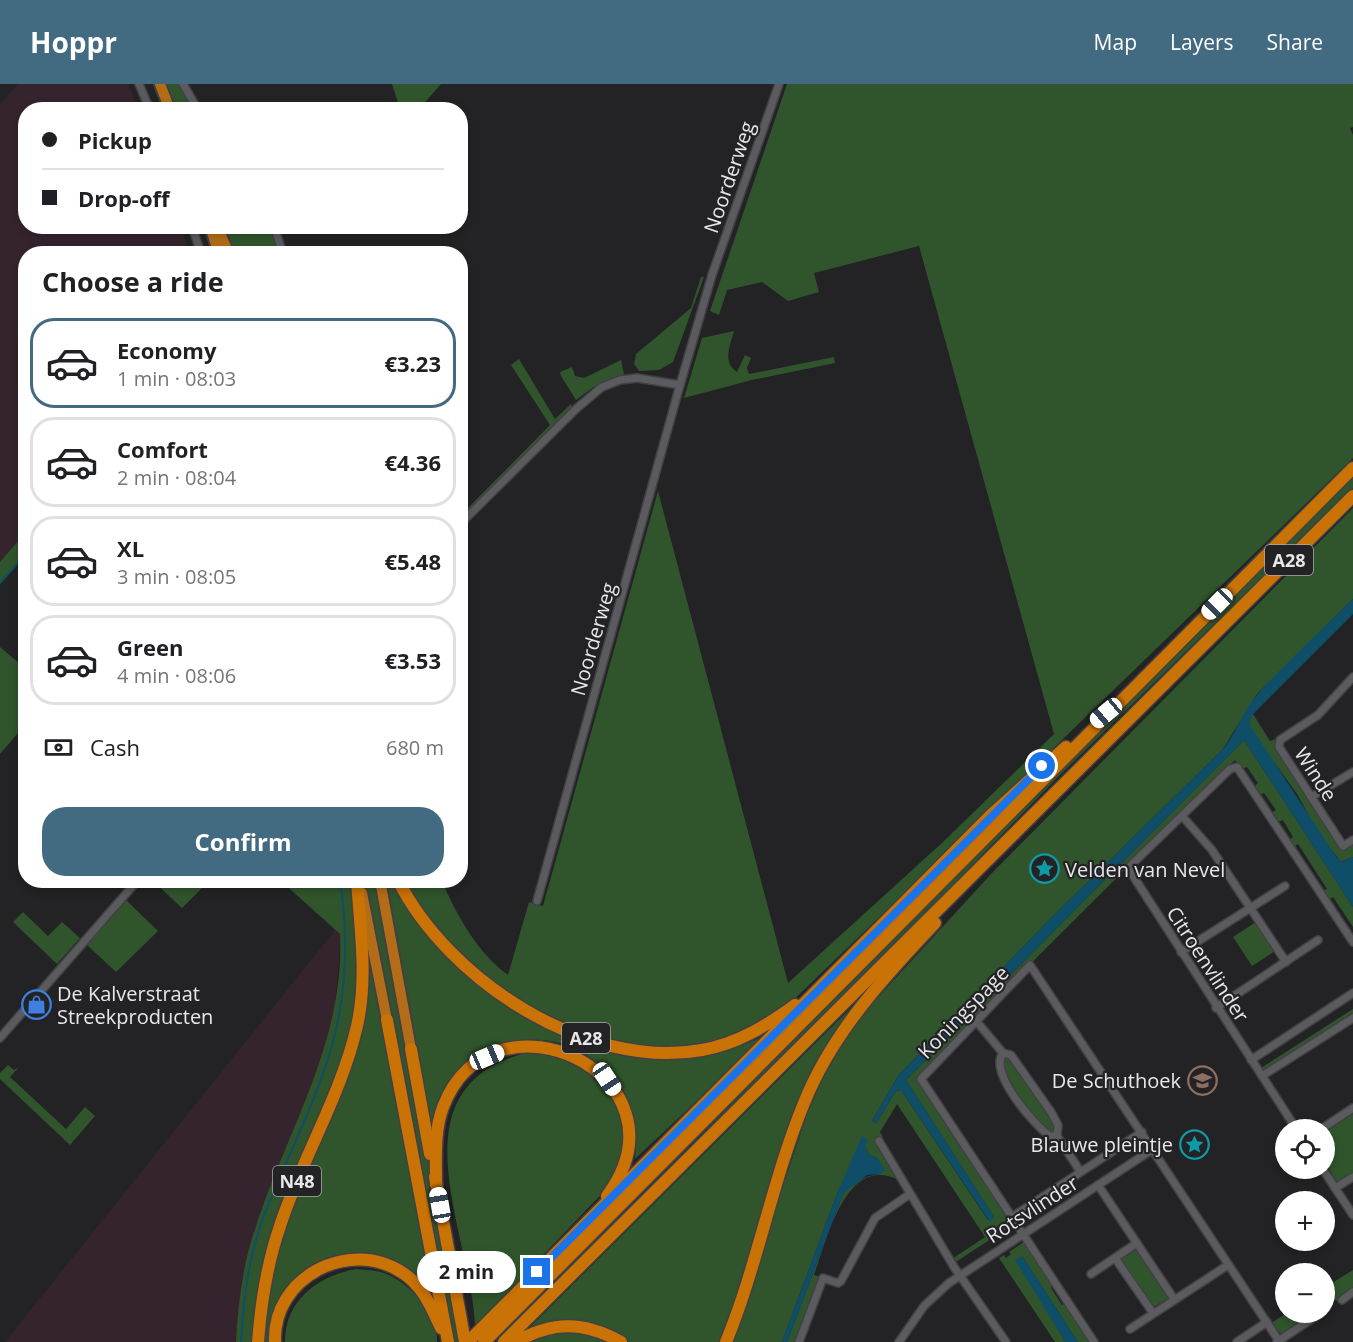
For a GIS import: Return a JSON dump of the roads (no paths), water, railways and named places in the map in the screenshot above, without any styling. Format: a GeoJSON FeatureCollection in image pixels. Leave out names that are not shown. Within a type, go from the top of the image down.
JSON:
{"type":"FeatureCollection","features":[{"type":"Feature","properties":{"kind":"highway"},"geometry":{"type":"LineString","coordinates":[[160,84],[167,102]]}},
{"type":"Feature","properties":{"kind":"highway","name":"A28"},"geometry":{"type":"LineString","coordinates":[[484,1342],[1353,468]]}},
{"type":"Feature","properties":{"kind":"highway","name":"A28"},"geometry":{"type":"LineString","coordinates":[[504,1342],[1353,496]]}},
{"type":"Feature","properties":{"kind":"highway","name":"A28"},"geometry":{"type":"LineString","coordinates":[[465,1338],[586,1224],[996,809],[1042,766],[1122,700]]}},
{"type":"Feature","properties":{"kind":"highway","name":"A28"},"geometry":{"type":"LineString","coordinates":[[726,1342],[758,1249],[786,1152],[804,1102],[820,1069],[847,1024],[868,997],[989,859]]}},
{"type":"Feature","properties":{"kind":"highway","name":"N48"},"geometry":{"type":"LineString","coordinates":[[258,1342],[265,1283],[278,1232],[338,1083],[357,1026],[363,972],[358,888]]}},
{"type":"Feature","properties":{"kind":"highway","name":"N48"},"geometry":{"type":"LineString","coordinates":[[360,888],[448,1342]]}},
{"type":"Feature","properties":{"kind":"highway"},"geometry":{"type":"LineString","coordinates":[[381,888],[465,1338]]}},
{"type":"Feature","properties":{"kind":"highway","name":"A28"},"geometry":{"type":"LineString","coordinates":[[403,888],[433,935],[479,978],[557,1026],[619,1048],[664,1054],[703,1050],[730,1043],[753,1033],[819,989]]}},
{"type":"Feature","properties":{"kind":"highway"},"geometry":{"type":"LineString","coordinates":[[436,1184],[439,1121],[444,1105],[460,1079],[480,1061],[504,1050],[525,1046],[561,1050],[592,1065],[607,1079],[618,1096],[628,1123],[626,1159],[620,1175],[586,1224]]}},
{"type":"Feature","properties":{"kind":"highway"},"geometry":{"type":"LineString","coordinates":[[275,1342],[277,1322],[283,1305],[304,1278],[329,1263],[362,1258],[392,1266],[415,1282],[425,1295],[448,1342]]}},
{"type":"Feature","properties":{"kind":"highway"},"geometry":{"type":"LineString","coordinates":[[516,1342],[538,1330],[570,1325],[597,1329],[621,1342]]}},
{"type":"Feature","properties":{"kind":"street"},"geometry":{"type":"LineString","coordinates":[[140,84],[147,102]]}},
{"type":"Feature","properties":{"kind":"street"},"geometry":{"type":"LineString","coordinates":[[183,84],[193,102]]}},
{"type":"Feature","properties":{"kind":"street","name":"Noorderweg"},"geometry":{"type":"LineString","coordinates":[[537,901],[712,275],[779,84]]}},
{"type":"Feature","properties":{"kind":"street"},"geometry":{"type":"LineString","coordinates":[[468,516],[602,387],[620,380],[637,378],[680,385]]}},
{"type":"Feature","properties":{"kind":"street","name":"Winde"},"geometry":{"type":"LineString","coordinates":[[1353,676],[1318,715],[1280,740],[1279,747],[1343,846],[1353,840]]}},
{"type":"Feature","properties":{"kind":"street","name":"Citroenvlinder"},"geometry":{"type":"LineString","coordinates":[[1290,1119],[1216,1008],[1128,868],[1230,769],[1237,767],[1353,942]]}},
{"type":"Feature","properties":{"kind":"street"},"geometry":{"type":"LineString","coordinates":[[1311,797],[1353,772]]}},
{"type":"Feature","properties":{"kind":"street"},"geometry":{"type":"LineString","coordinates":[[1182,816],[1212,850],[1286,962]]}},
{"type":"Feature","properties":{"kind":"street"},"geometry":{"type":"LineString","coordinates":[[1181,952],[1285,886]]}},
{"type":"Feature","properties":{"kind":"street"},"geometry":{"type":"LineString","coordinates":[[0,1038],[131,888]]}},
{"type":"Feature","properties":{"kind":"street"},"geometry":{"type":"LineString","coordinates":[[1216,1008],[1318,940]]}},
{"type":"Feature","properties":{"kind":"street","name":"Koningspage"},"geometry":{"type":"LineString","coordinates":[[1094,1342],[921,1079],[1030,966],[1142,1132],[1278,1342]]}},
{"type":"Feature","properties":{"kind":"street"},"geometry":{"type":"LineString","coordinates":[[1251,1060],[1353,993]]}},
{"type":"Feature","properties":{"kind":"street"},"geometry":{"type":"LineString","coordinates":[[1262,1076],[1353,1018]]}},
{"type":"Feature","properties":{"kind":"street"},"geometry":{"type":"LineString","coordinates":[[977,1022],[1003,1053],[1011,1055],[1044,1101],[1058,1125],[1057,1136],[1080,1171]]}},
{"type":"Feature","properties":{"kind":"street"},"geometry":{"type":"LineString","coordinates":[[1003,1053],[1000,1061],[1003,1074],[1020,1105],[1043,1131],[1050,1136],[1057,1136]]}},
{"type":"Feature","properties":{"kind":"street"},"geometry":{"type":"LineString","coordinates":[[1335,1120],[1353,1108]]}},
{"type":"Feature","properties":{"kind":"street"},"geometry":{"type":"LineString","coordinates":[[1012,1217],[1142,1132]]}},
{"type":"Feature","properties":{"kind":"street"},"geometry":{"type":"LineString","coordinates":[[879,1141],[960,1276],[1003,1341]]}},
{"type":"Feature","properties":{"kind":"street","name":"Rotsvlinder"},"geometry":{"type":"LineString","coordinates":[[899,1342],[924,1306],[960,1276],[1153,1149]]}},
{"type":"Feature","properties":{"kind":"street"},"geometry":{"type":"LineString","coordinates":[[1335,1188],[1353,1177]]}},
{"type":"Feature","properties":{"kind":"street"},"geometry":{"type":"LineString","coordinates":[[1329,1179],[1353,1215]]}},
{"type":"Feature","properties":{"kind":"street"},"geometry":{"type":"LineString","coordinates":[[1098,1185],[1174,1299]]}},
{"type":"Feature","properties":{"kind":"street"},"geometry":{"type":"LineString","coordinates":[[799,1342],[823,1278],[838,1283],[843,1279],[875,1218],[910,1194]]}},
{"type":"Feature","properties":{"kind":"street"},"geometry":{"type":"LineString","coordinates":[[1091,1274],[1137,1243]]}},
{"type":"Feature","properties":{"kind":"street"},"geometry":{"type":"LineString","coordinates":[[1115,1258],[1152,1313]]}},
{"type":"Feature","properties":{"kind":"street"},"geometry":{"type":"LineString","coordinates":[[1130,1329],[1228,1265]]}},
{"type":"Feature","properties":{"kind":"street"},"geometry":{"type":"LineString","coordinates":[[1342,1300],[1353,1292]]}},
{"type":"Feature","properties":{"kind":"street"},"geometry":{"type":"LineString","coordinates":[[1237,1342],[1267,1322]]}},
{"type":"Feature","properties":{"kind":"street"},"geometry":{"type":"LineString","coordinates":[[1278,1342],[1307,1323]]}},
{"type":"Feature","properties":{"kind":"water"},"geometry":{"type":"Polygon","coordinates":[[[1353,599],[1353,614],[1253,714],[1249,724],[1337,858],[1342,862],[1353,857],[1353,907],[1244,740],[906,1080],[994,1217],[990,1222],[901,1090],[896,1091],[876,1123],[872,1121],[898,1076],[1050,919],[1223,749],[1257,695],[1353,599]]]}},
{"type":"Feature","properties":{"kind":"water"},"geometry":{"type":"Polygon","coordinates":[[[862,1136],[868,1140],[865,1145],[868,1154],[878,1159],[885,1170],[880,1174],[867,1175],[843,1194],[787,1342],[782,1342],[838,1191],[862,1136]]]}},
{"type":"Feature","properties":{"kind":"water"},"geometry":{"type":"Polygon","coordinates":[[[1022,1256],[1078,1342],[1065,1342],[1015,1260],[1022,1256]]]}},
{"type":"Feature","properties":{"kind":"waterway"},"geometry":{"type":"LineString","coordinates":[[0,583],[18,563]]}},
{"type":"Feature","properties":{"kind":"waterway"},"geometry":{"type":"LineString","coordinates":[[241,1342],[247,1281],[257,1236],[320,1082],[335,1034],[342,996],[345,958],[341,888]]}},
{"type":"Feature","properties":{"kind":"place","name":"Velden van Nevel"},"geometry":{"type":"Point","coordinates":[1044,869]}},
{"type":"Feature","properties":{"kind":"place","name":"De Kalverstraat Streekproducten"},"geometry":{"type":"Point","coordinates":[36,1004]}},
{"type":"Feature","properties":{"kind":"place","name":"De Schuthoek"},"geometry":{"type":"Point","coordinates":[1202,1080]}},
{"type":"Feature","properties":{"kind":"place","name":"Blauwe pleintje"},"geometry":{"type":"Point","coordinates":[1194,1144]}}]}
